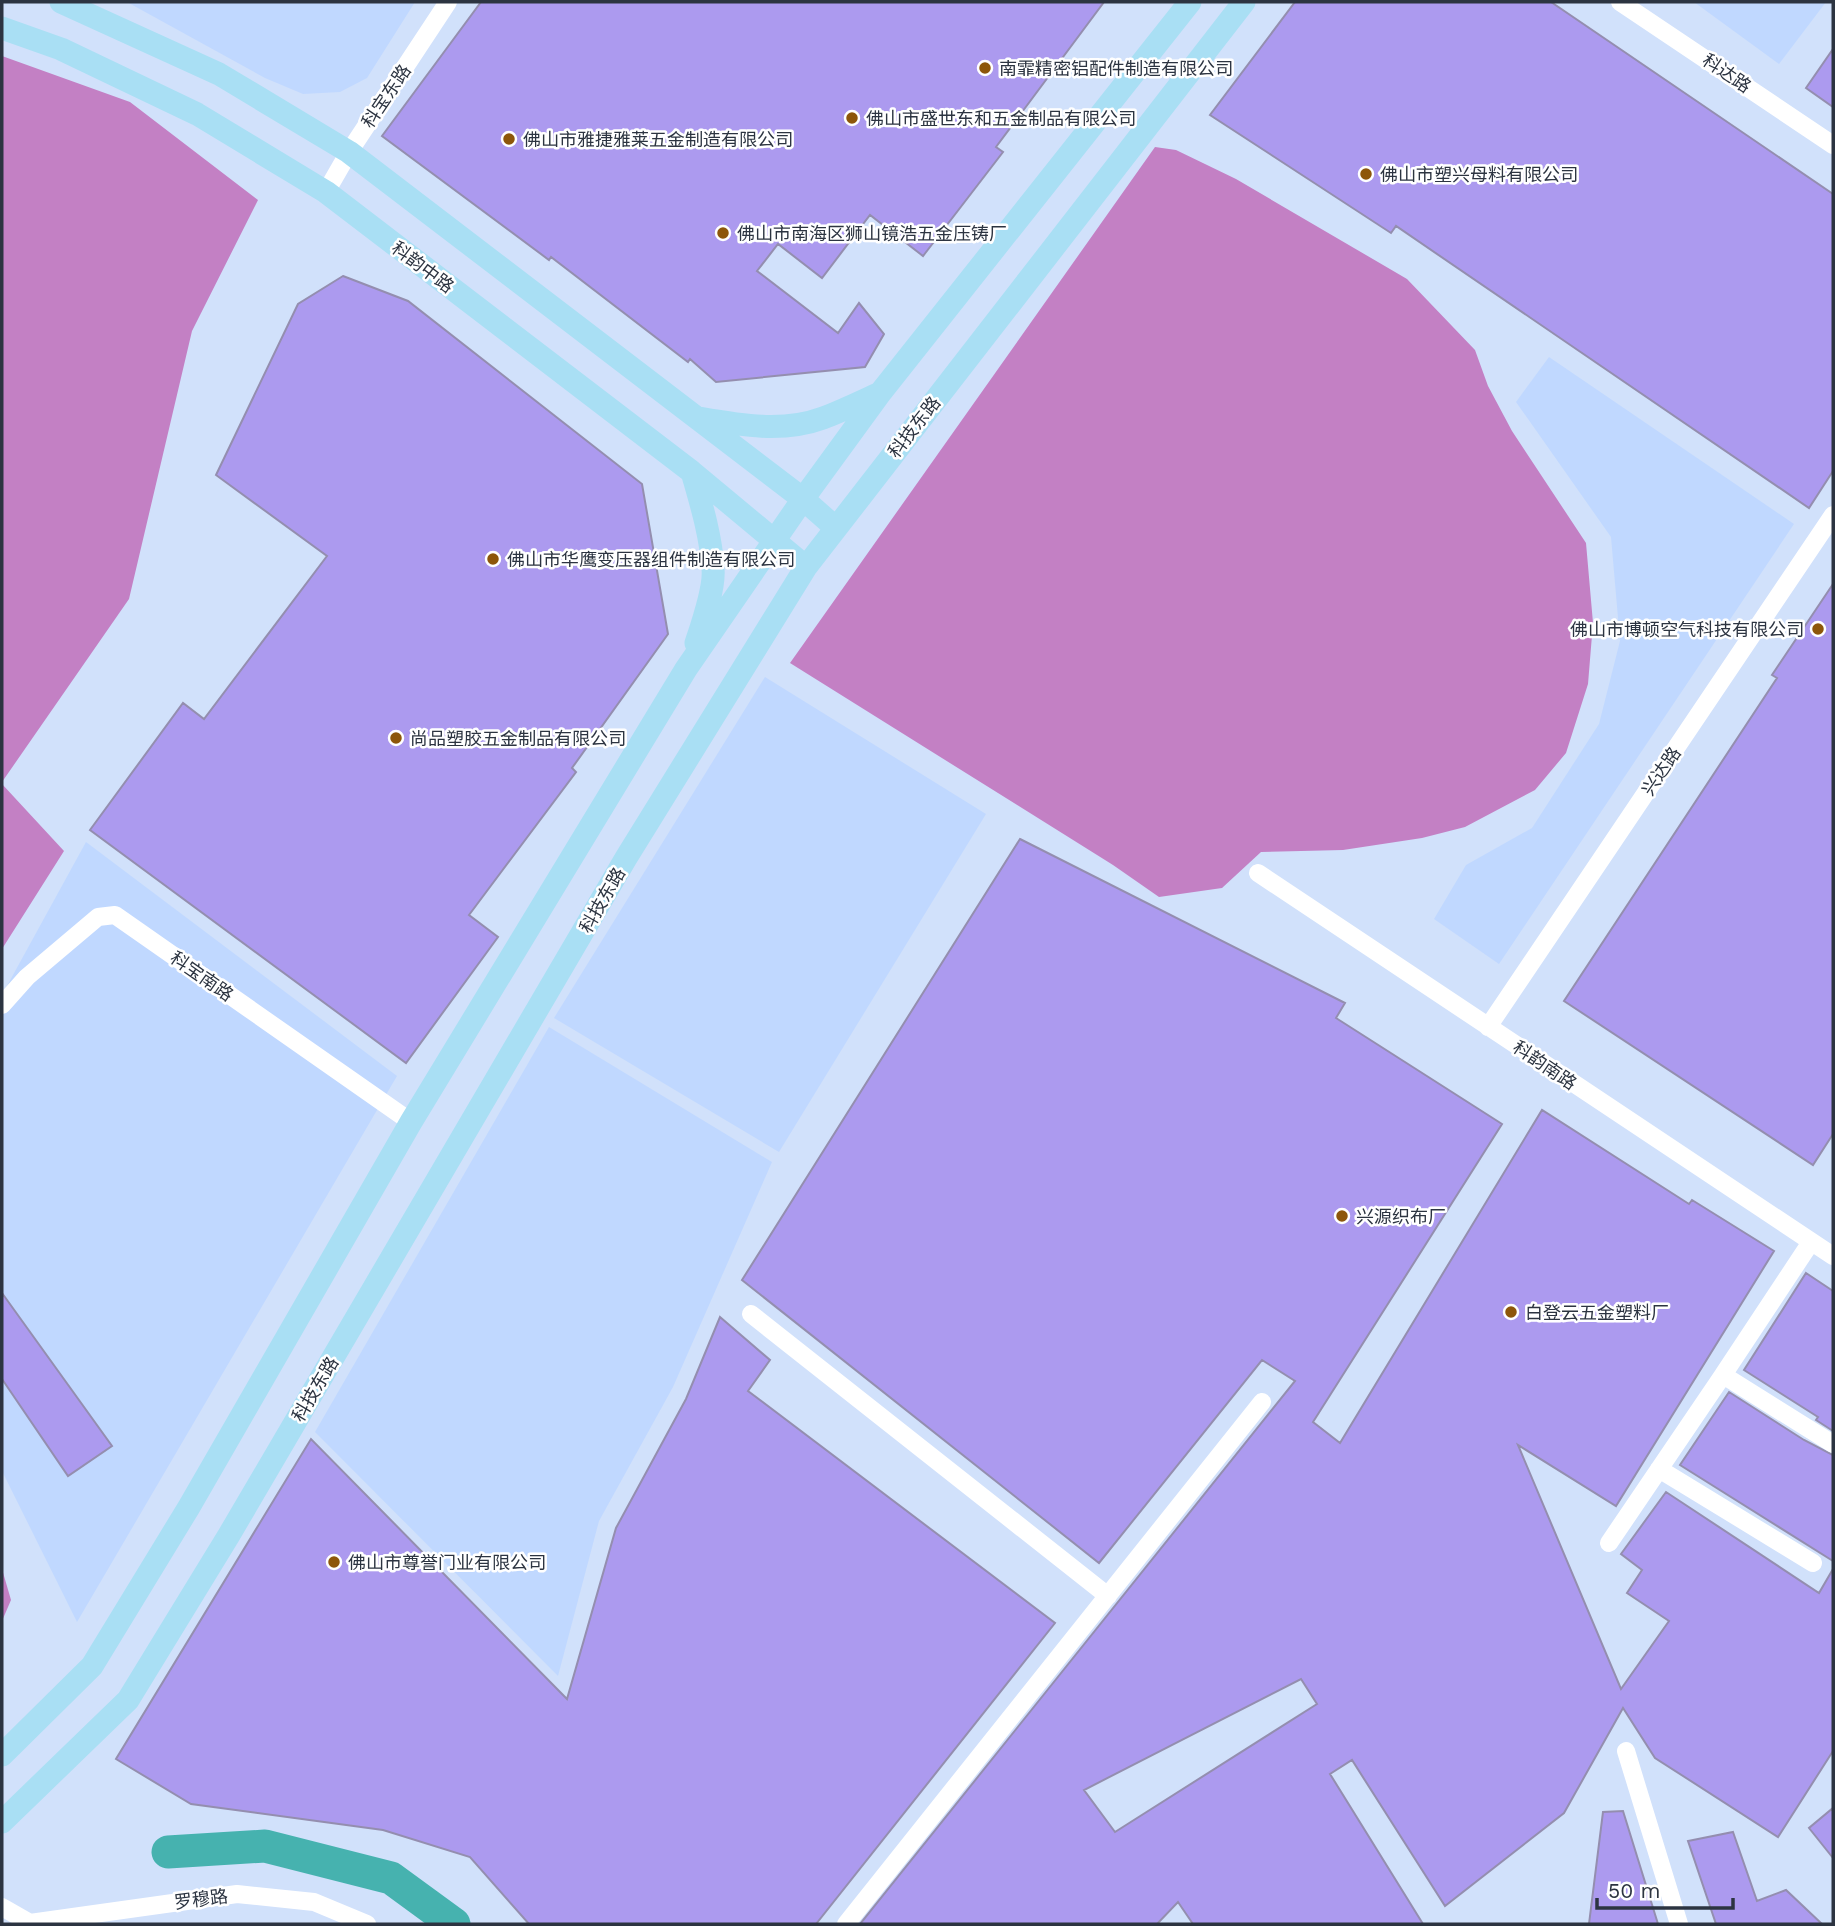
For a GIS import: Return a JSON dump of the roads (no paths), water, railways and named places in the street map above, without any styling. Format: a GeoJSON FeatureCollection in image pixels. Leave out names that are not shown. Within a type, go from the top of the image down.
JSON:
{"type":"FeatureCollection","features":[{"type":"Feature","properties":{"kind":"main road"},"geometry":{"type":"LineString","coordinates":[[61,2],[219,75],[349,152],[803,499],[836,528]]}},
{"type":"Feature","properties":{"kind":"main road"},"geometry":{"type":"LineString","coordinates":[[2,1755],[92,1666],[189,1507],[411,1122],[687,669],[803,499],[881,392],[1190,2]]}},
{"type":"Feature","properties":{"kind":"main road","name":"科技东路"},"geometry":{"type":"LineString","coordinates":[[2,1822],[128,1700],[243,1511],[626,858],[806,566],[1244,2]]}},
{"type":"Feature","properties":{"kind":"main road","name":"科韵中路"},"geometry":{"type":"LineString","coordinates":[[2,29],[61,49],[197,114],[326,192],[692,472],[806,566]]}},
{"type":"Feature","properties":{"kind":"main road"},"geometry":{"type":"LineString","coordinates":[[695,418],[741,426],[786,427],[821,419],[881,392]]}},
{"type":"Feature","properties":{"kind":"main road"},"geometry":{"type":"LineString","coordinates":[[687,669],[703,622],[714,571],[692,472]]}},
{"type":"Feature","properties":{"kind":"street","name":"科宝东路"},"geometry":{"type":"LineString","coordinates":[[326,192],[349,152],[448,2]]}},
{"type":"Feature","properties":{"kind":"street","name":"科达路"},"geometry":{"type":"LineString","coordinates":[[1620,2],[1833,145]]}},
{"type":"Feature","properties":{"kind":"street","name":"兴达路"},"geometry":{"type":"LineString","coordinates":[[1488,1027],[1833,515]]}},
{"type":"Feature","properties":{"kind":"street","name":"科韵南路"},"geometry":{"type":"LineString","coordinates":[[1258,873],[1833,1256]]}},
{"type":"Feature","properties":{"kind":"street","name":"科宝南路"},"geometry":{"type":"LineString","coordinates":[[2,1005],[27,977],[98,917],[116,915],[411,1122]]}},
{"type":"Feature","properties":{"kind":"street"},"geometry":{"type":"LineString","coordinates":[[1609,1543],[1811,1242]]}},
{"type":"Feature","properties":{"kind":"street"},"geometry":{"type":"LineString","coordinates":[[751,1314],[1108,1596]]}},
{"type":"Feature","properties":{"kind":"street"},"geometry":{"type":"LineString","coordinates":[[1723,1375],[1833,1444]]}},
{"type":"Feature","properties":{"kind":"street"},"geometry":{"type":"LineString","coordinates":[[846,1924],[1262,1402]]}},
{"type":"Feature","properties":{"kind":"street"},"geometry":{"type":"LineString","coordinates":[[1659,1469],[1813,1563]]}},
{"type":"Feature","properties":{"kind":"street"},"geometry":{"type":"LineString","coordinates":[[1626,1751],[1679,1924]]}},
{"type":"Feature","properties":{"kind":"street","name":"罗穆路"},"geometry":{"type":"LineString","coordinates":[[30,1923],[237,1894],[314,1902],[367,1924]]}},
{"type":"Feature","properties":{"kind":"street"},"geometry":{"type":"LineString","coordinates":[[2,1907],[30,1923]]}},
{"type":"Feature","properties":{"kind":"waterway"},"geometry":{"type":"LineString","coordinates":[[168,1852],[265,1846],[391,1878],[454,1924]]}},
{"type":"Feature","properties":{"kind":"place","name":"南霏精密铝配件制造有限公司"},"geometry":{"type":"Point","coordinates":[985,68]}},
{"type":"Feature","properties":{"kind":"place","name":"佛山市盛世东和五金制品有限公司"},"geometry":{"type":"Point","coordinates":[852,118]}},
{"type":"Feature","properties":{"kind":"place","name":"佛山市雅捷雅莱五金制造有限公司"},"geometry":{"type":"Point","coordinates":[509,139]}},
{"type":"Feature","properties":{"kind":"place","name":"佛山市塑兴母料有限公司"},"geometry":{"type":"Point","coordinates":[1366,174]}},
{"type":"Feature","properties":{"kind":"place","name":"佛山市南海区狮山镜浩五金压铸厂"},"geometry":{"type":"Point","coordinates":[723,233]}},
{"type":"Feature","properties":{"kind":"place","name":"佛山市华鹰变压器组件制造有限公司"},"geometry":{"type":"Point","coordinates":[493,559]}},
{"type":"Feature","properties":{"kind":"place","name":"佛山市博顿空气科技有限公司"},"geometry":{"type":"Point","coordinates":[1818,629]}},
{"type":"Feature","properties":{"kind":"place","name":"尚品塑胶五金制品有限公司"},"geometry":{"type":"Point","coordinates":[396,738]}},
{"type":"Feature","properties":{"kind":"place","name":"兴源织布厂"},"geometry":{"type":"Point","coordinates":[1342,1216]}},
{"type":"Feature","properties":{"kind":"place","name":"白登云五金塑料厂"},"geometry":{"type":"Point","coordinates":[1511,1312]}},
{"type":"Feature","properties":{"kind":"place","name":"佛山市尊誉门业有限公司"},"geometry":{"type":"Point","coordinates":[334,1562]}}]}
